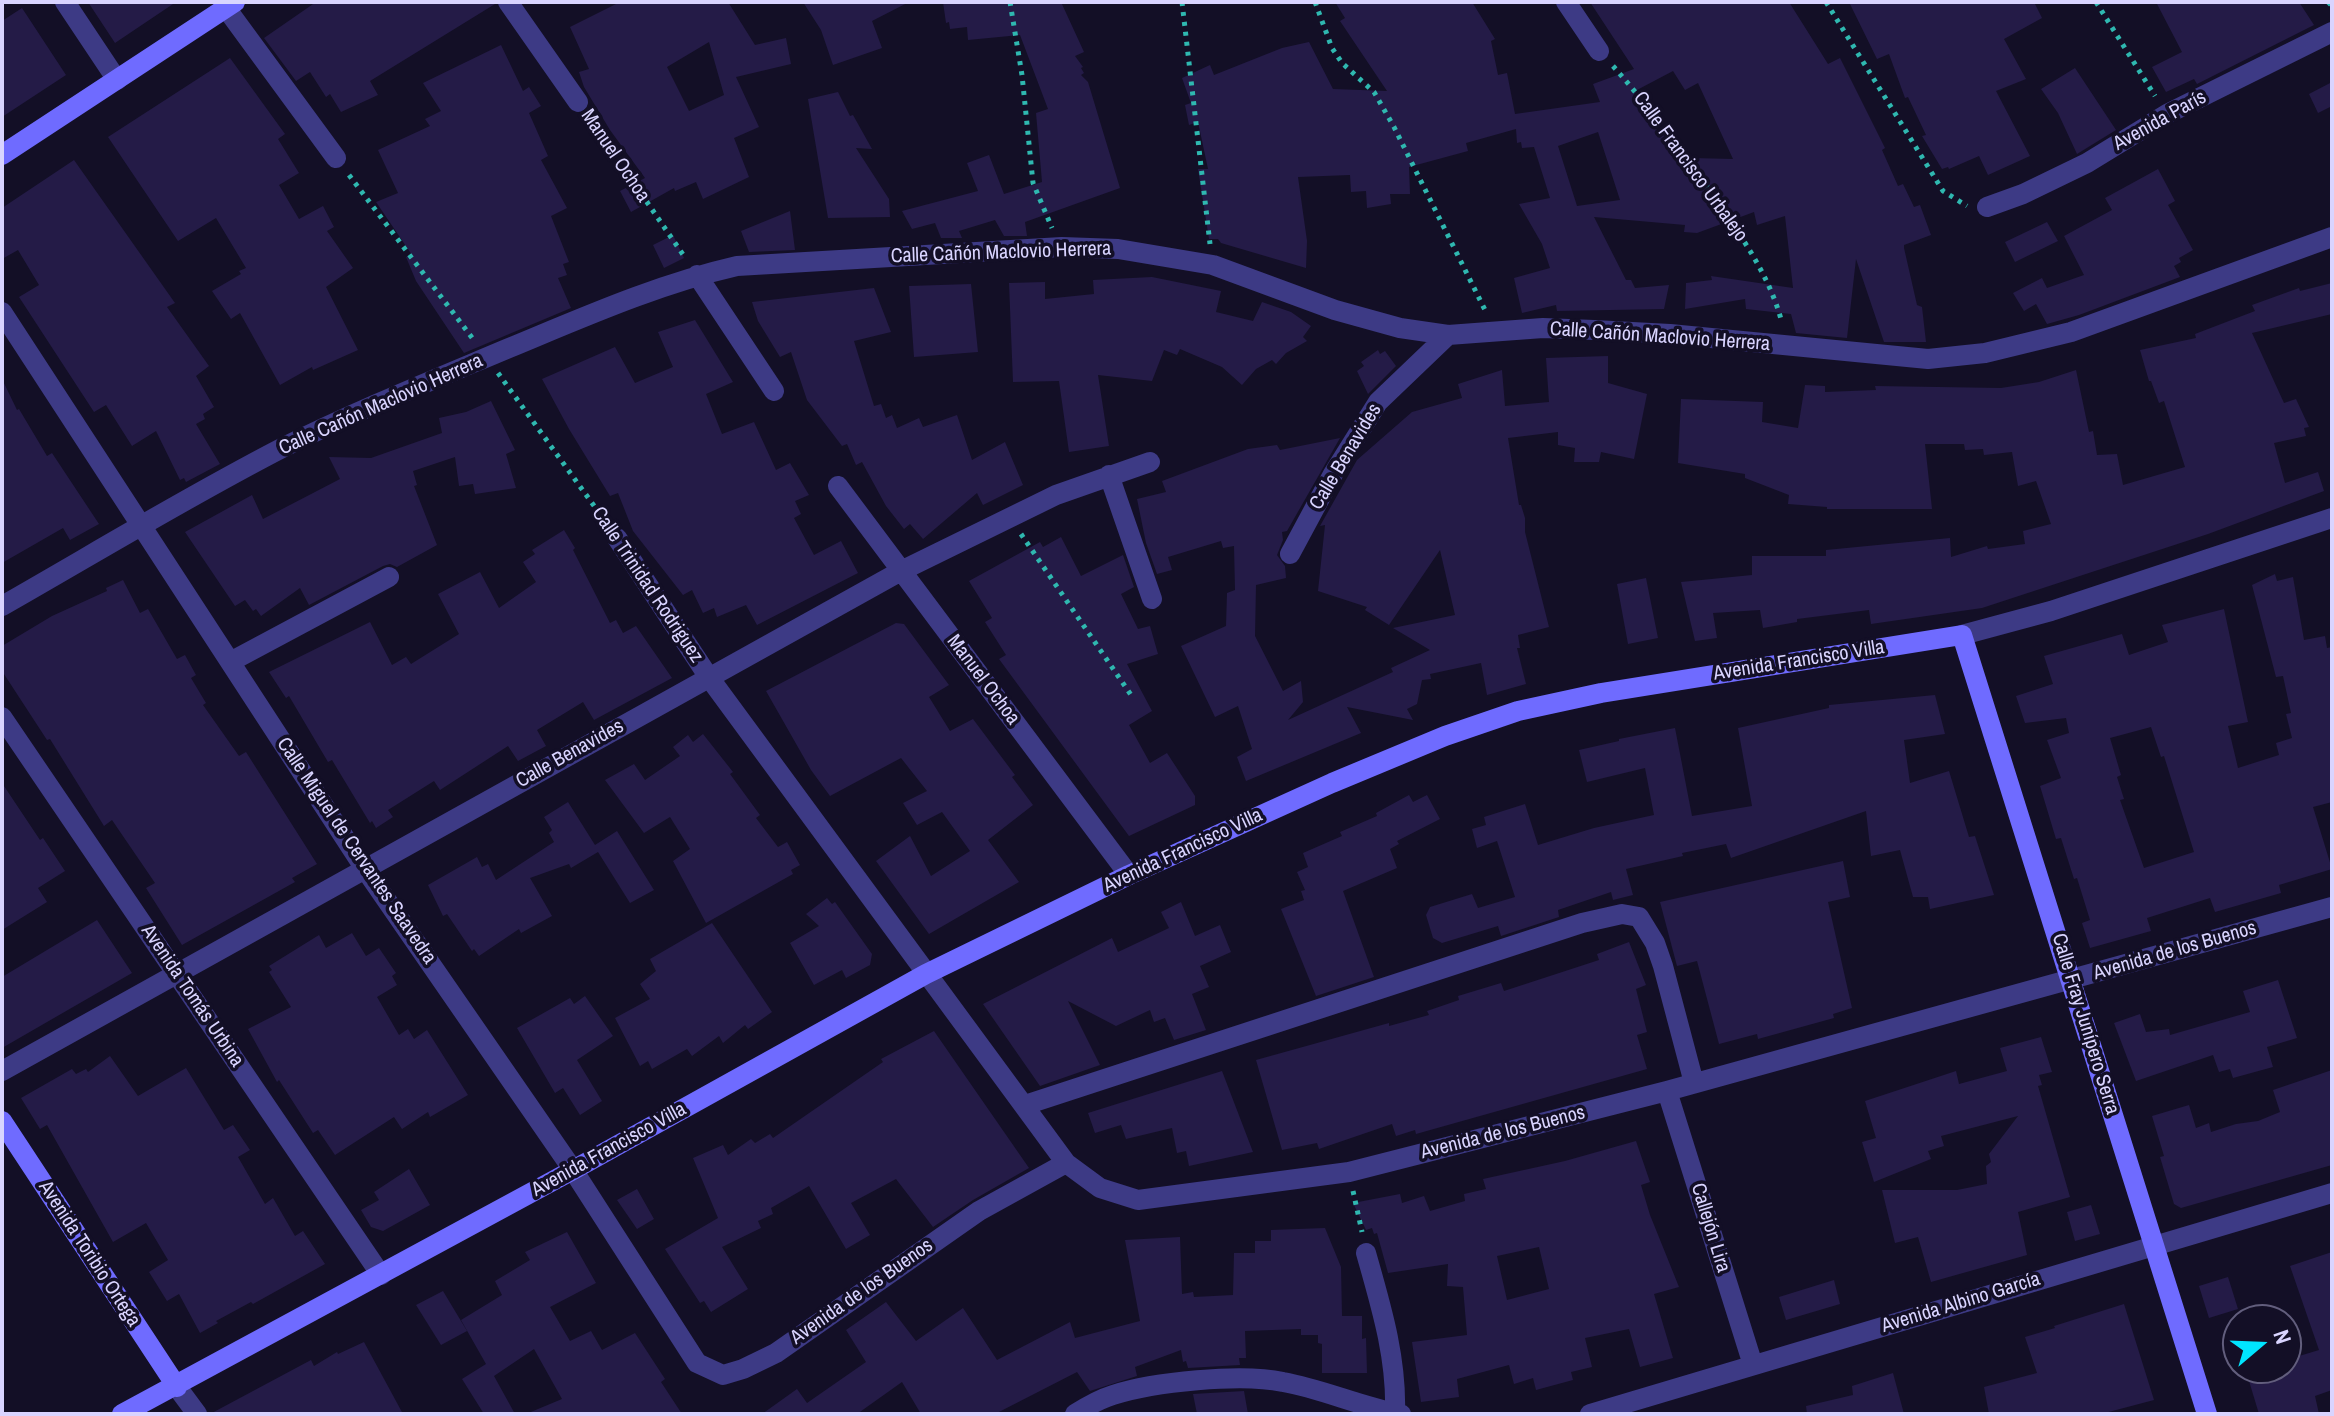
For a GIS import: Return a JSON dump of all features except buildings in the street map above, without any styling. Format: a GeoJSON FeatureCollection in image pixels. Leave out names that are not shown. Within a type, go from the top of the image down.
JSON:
{"type":"FeatureCollection","features":[{"type":"Feature","properties":{"kind":"main road"},"geometry":{"type":"LineString","coordinates":[[2,155],[230,5]]}},
{"type":"Feature","properties":{"kind":"main road","name":"Avenida Francisco Villa"},"geometry":{"type":"LineString","coordinates":[[122,1414],[177,1387],[926,974],[1129,875],[1332,783],[1445,736],[1518,711],[1601,693],[1962,635]]}},
{"type":"Feature","properties":{"kind":"main road","name":"Calle Fray Junípero Serra"},"geometry":{"type":"LineString","coordinates":[[1962,635],[2207,1414]]}},
{"type":"Feature","properties":{"kind":"main road","name":"Avenida Toribio Ortega"},"geometry":{"type":"LineString","coordinates":[[2,1121],[177,1387]]}},
{"type":"Feature","properties":{"kind":"street"},"geometry":{"type":"LineString","coordinates":[[65,2],[117,80]]}},
{"type":"Feature","properties":{"kind":"street","name":"Manuel Ochoa"},"geometry":{"type":"LineString","coordinates":[[508,2],[578,102]]}},
{"type":"Feature","properties":{"kind":"street"},"geometry":{"type":"LineString","coordinates":[[1566,2],[1599,51]]}},
{"type":"Feature","properties":{"kind":"street"},"geometry":{"type":"LineString","coordinates":[[230,5],[336,158]]}},
{"type":"Feature","properties":{"kind":"street","name":"Avenida París"},"geometry":{"type":"LineString","coordinates":[[1987,207],[2023,194],[2087,163],[2167,114],[2332,32]]}},
{"type":"Feature","properties":{"kind":"street","name":"Calle Cañón Maclovio Herrera"},"geometry":{"type":"LineString","coordinates":[[2,606],[143,525],[336,422],[630,298],[697,275],[737,266],[1062,247],[1118,249],[1213,265],[1335,310],[1400,328],[1448,335],[1543,328],[1594,330],[1670,334],[1928,359],[1998,351],[2071,332],[2332,237]]}},
{"type":"Feature","properties":{"kind":"street"},"geometry":{"type":"LineString","coordinates":[[697,275],[774,391]]}},
{"type":"Feature","properties":{"kind":"street","name":"Calle Miguel de Cervantes Saavedra"},"geometry":{"type":"LineString","coordinates":[[2,312],[365,869],[573,1170],[697,1363],[723,1375]]}},
{"type":"Feature","properties":{"kind":"street","name":"Calle Benavides"},"geometry":{"type":"LineString","coordinates":[[1290,554],[1333,474],[1378,402],[1448,335]]}},
{"type":"Feature","properties":{"kind":"street","name":"Calle Benavides"},"geometry":{"type":"LineString","coordinates":[[2,1071],[901,571],[1008,517],[1109,475],[1150,462]]}},
{"type":"Feature","properties":{"kind":"street"},"geometry":{"type":"LineString","coordinates":[[1109,475],[1152,599]]}},
{"type":"Feature","properties":{"kind":"street","name":"Manuel Ochoa"},"geometry":{"type":"LineString","coordinates":[[838,486],[1129,875]]}},
{"type":"Feature","properties":{"kind":"street","name":"Avenida Francisco Villa"},"geometry":{"type":"LineString","coordinates":[[1962,635],[2051,611],[2332,518]]}},
{"type":"Feature","properties":{"kind":"street","name":"Calle Trinidad Rodriguez"},"geometry":{"type":"LineString","coordinates":[[617,538],[708,676],[1066,1163]]}},
{"type":"Feature","properties":{"kind":"street"},"geometry":{"type":"LineString","coordinates":[[230,662],[389,577]]}},
{"type":"Feature","properties":{"kind":"street","name":"Avenida Tomás Urbina"},"geometry":{"type":"LineString","coordinates":[[2,717],[381,1275]]}},
{"type":"Feature","properties":{"kind":"street","name":"Avenida de los Buenos"},"geometry":{"type":"LineString","coordinates":[[723,1375],[776,1353],[979,1211],[1066,1163],[1100,1188],[1138,1200],[1349,1172],[1667,1091],[2332,907]]}},
{"type":"Feature","properties":{"kind":"street"},"geometry":{"type":"LineString","coordinates":[[1025,1105],[1582,923],[1622,914],[1639,917],[1655,943],[1694,1083]]}},
{"type":"Feature","properties":{"kind":"street","name":"Callejón Lira"},"geometry":{"type":"LineString","coordinates":[[1667,1091],[1753,1365]]}},
{"type":"Feature","properties":{"kind":"street","name":"Avenida Albino García"},"geometry":{"type":"LineString","coordinates":[[1590,1414],[2332,1193]]}},
{"type":"Feature","properties":{"kind":"street"},"geometry":{"type":"LineString","coordinates":[[1075,1414],[1111,1395],[1234,1379],[1282,1381],[1397,1414],[1390,1338],[1366,1253]]}},
{"type":"Feature","properties":{"kind":"street"},"geometry":{"type":"LineString","coordinates":[[177,1387],[197,1414]]}},
{"type":"Feature","properties":{"kind":"path"},"geometry":{"type":"LineString","coordinates":[[1010,2],[1022,75],[1033,183],[1062,247]]}},
{"type":"Feature","properties":{"kind":"path"},"geometry":{"type":"LineString","coordinates":[[1182,2],[1213,265]]}},
{"type":"Feature","properties":{"kind":"path"},"geometry":{"type":"LineString","coordinates":[[1315,2],[1332,48],[1342,63],[1374,92],[1473,290],[1502,332]]}},
{"type":"Feature","properties":{"kind":"path"},"geometry":{"type":"LineString","coordinates":[[1826,2],[1943,191],[1963,205],[1987,207]]}},
{"type":"Feature","properties":{"kind":"path"},"geometry":{"type":"LineString","coordinates":[[2096,2],[2167,114]]}},
{"type":"Feature","properties":{"kind":"path","name":"Calle Francisco Urbalejo"},"geometry":{"type":"LineString","coordinates":[[1599,51],[1668,132],[1751,250],[1772,292],[1787,346]]}},
{"type":"Feature","properties":{"kind":"path","name":"Manuel Ochoa"},"geometry":{"type":"LineString","coordinates":[[578,102],[697,275]]}},
{"type":"Feature","properties":{"kind":"path","name":"Calle Trinidad Rodriguez"},"geometry":{"type":"LineString","coordinates":[[336,158],[487,358],[617,538]]}},
{"type":"Feature","properties":{"kind":"path"},"geometry":{"type":"LineString","coordinates":[[1008,517],[1131,695]]}},
{"type":"Feature","properties":{"kind":"path"},"geometry":{"type":"LineString","coordinates":[[1349,1172],[1366,1253]]}}]}
